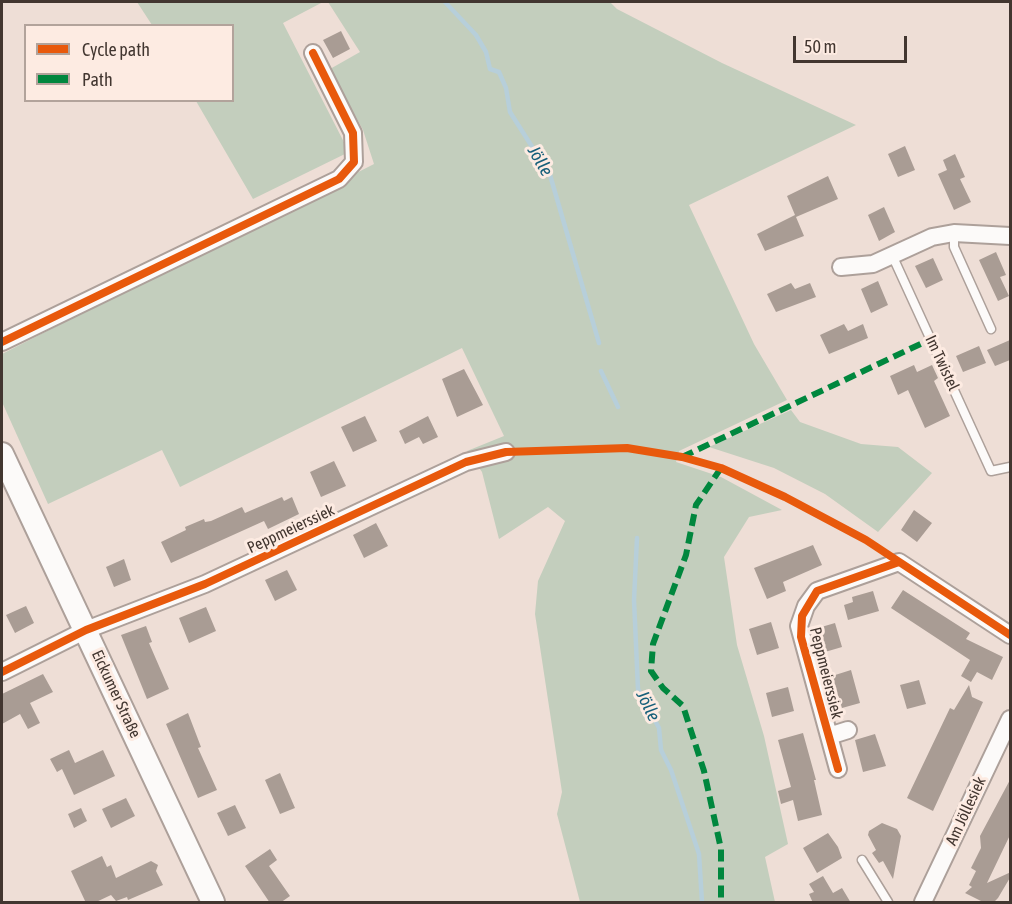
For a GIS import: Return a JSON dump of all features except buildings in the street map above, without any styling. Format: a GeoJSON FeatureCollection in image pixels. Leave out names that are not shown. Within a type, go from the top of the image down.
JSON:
{"type":"FeatureCollection","features":[{"type":"Feature","properties":{"kind":"main road","name":"Eickumer Straße"},"geometry":{"type":"LineString","coordinates":[[2,454],[213,903]]}},
{"type":"Feature","properties":{"kind":"street"},"geometry":{"type":"LineString","coordinates":[[2,342],[339,179],[354,162],[353,134],[313,54]]}},
{"type":"Feature","properties":{"kind":"street"},"geometry":{"type":"LineString","coordinates":[[841,267],[873,264],[932,237],[954,233],[1011,236]]}},
{"type":"Feature","properties":{"kind":"street","name":"Peppmeierssiek"},"geometry":{"type":"LineString","coordinates":[[2,672],[86,630],[205,584],[466,462],[506,452]]}},
{"type":"Feature","properties":{"kind":"street","name":"Peppmeierssiek"},"geometry":{"type":"LineString","coordinates":[[838,769],[799,626],[806,606],[817,591],[899,562],[1011,635]]}},
{"type":"Feature","properties":{"kind":"street","name":"Am Jöllesiek"},"geometry":{"type":"LineString","coordinates":[[923,903],[1011,719]]}},
{"type":"Feature","properties":{"kind":"street","name":"Peppmeierssiek"},"geometry":{"type":"LineString","coordinates":[[829,735],[848,730]]}},
{"type":"Feature","properties":{"kind":"lane"},"geometry":{"type":"LineString","coordinates":[[954,233],[954,247],[991,328]]}},
{"type":"Feature","properties":{"kind":"lane","name":"Im Twistel"},"geometry":{"type":"LineString","coordinates":[[892,255],[992,471],[1011,467]]}},
{"type":"Feature","properties":{"kind":"lane"},"geometry":{"type":"LineString","coordinates":[[862,861],[888,903]]}},
{"type":"Feature","properties":{"kind":"green space"},"geometry":{"type":"Polygon","coordinates":[[[137,2],[323,2],[283,23],[349,152],[253,199],[197,102],[234,102],[234,24],[151,24],[137,2]]]}},
{"type":"Feature","properties":{"kind":"green space"},"geometry":{"type":"Polygon","coordinates":[[[328,2],[610,2],[617,9],[722,63],[856,125],[689,205],[754,344],[787,400],[679,451],[676,462],[721,477],[782,510],[749,517],[724,557],[737,645],[764,736],[788,844],[765,857],[775,902],[580,902],[557,814],[562,792],[535,614],[538,581],[565,521],[548,507],[499,539],[482,472],[467,451],[504,436],[462,348],[180,487],[162,450],[48,504],[2,402],[2,354],[374,164],[363,130],[330,69],[360,52],[328,2]]]}},
{"type":"Feature","properties":{"kind":"green space"},"geometry":{"type":"Polygon","coordinates":[[[791,410],[800,422],[861,444],[898,447],[932,473],[878,532],[825,494],[774,468],[709,447],[791,410]]]}},
{"type":"Feature","properties":{"kind":"waterway","name":"Jölle"},"geometry":{"type":"LineString","coordinates":[[445,2],[476,35],[486,52],[490,69],[499,72],[506,88],[510,112],[550,175],[599,343]]}},
{"type":"Feature","properties":{"kind":"waterway","name":"Jölle"},"geometry":{"type":"LineString","coordinates":[[601,371],[618,407]]}},
{"type":"Feature","properties":{"kind":"waterway","name":"Jölle"},"geometry":{"type":"LineString","coordinates":[[637,538],[634,600],[638,689],[659,728],[661,750],[671,770],[699,854],[702,902]]}},
{"type":"Feature","properties":{"kind":"marked path"},"geometry":{"type":"LineString","coordinates":[[682,457],[931,339]]}},
{"type":"Feature","properties":{"kind":"marked path"},"geometry":{"type":"LineString","coordinates":[[721,468],[696,505],[686,555],[653,644],[651,671],[663,688],[683,706],[704,771],[721,849],[721,902]]}},
{"type":"Feature","properties":{"kind":"cycle path"},"geometry":{"type":"LineString","coordinates":[[2,342],[339,179],[354,162],[353,133],[313,53]]}},
{"type":"Feature","properties":{"kind":"cycle path"},"geometry":{"type":"LineString","coordinates":[[2,672],[86,630],[205,584],[466,462],[506,452],[627,448],[682,457],[721,468],[785,497],[866,540],[1010,635]]}},
{"type":"Feature","properties":{"kind":"cycle path"},"geometry":{"type":"LineString","coordinates":[[838,769],[801,637],[802,616],[817,591],[899,562]]}}]}
